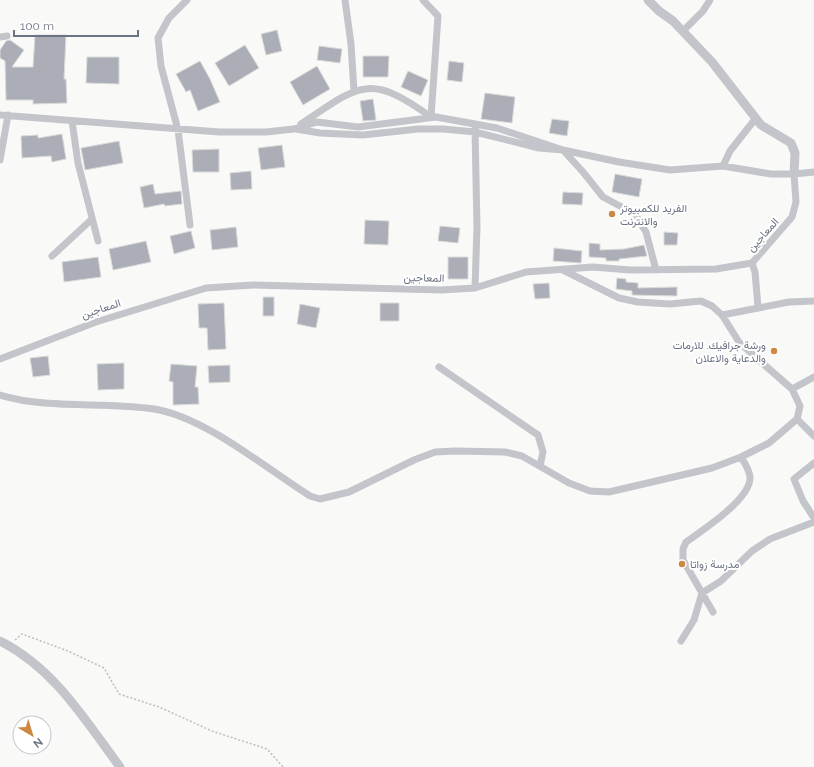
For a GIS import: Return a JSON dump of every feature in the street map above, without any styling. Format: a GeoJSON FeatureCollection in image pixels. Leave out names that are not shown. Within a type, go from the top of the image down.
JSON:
{"type":"FeatureCollection","features":[{"type":"Feature","properties":{"kind":"street"},"geometry":{"type":"LineString","coordinates":[[187,0],[169,18],[158,38],[161,66],[178,130],[190,225]]}},
{"type":"Feature","properties":{"kind":"street"},"geometry":{"type":"LineString","coordinates":[[345,0],[351,44],[354,91]]}},
{"type":"Feature","properties":{"kind":"street"},"geometry":{"type":"LineString","coordinates":[[423,0],[438,16],[431,117]]}},
{"type":"Feature","properties":{"kind":"street"},"geometry":{"type":"LineString","coordinates":[[648,0],[654,7],[684,31],[712,62],[756,118],[767,129],[786,138],[793,146],[795,153],[794,174]]}},
{"type":"Feature","properties":{"kind":"street"},"geometry":{"type":"LineString","coordinates":[[684,31],[703,12],[710,0]]}},
{"type":"Feature","properties":{"kind":"street"},"geometry":{"type":"LineString","coordinates":[[294,129],[335,101],[354,91],[371,88],[388,92],[410,102],[431,117]]}},
{"type":"Feature","properties":{"kind":"street"},"geometry":{"type":"LineString","coordinates":[[0,160],[4,115],[178,130],[266,132],[294,129],[317,122],[358,127],[431,117],[497,128],[563,150],[619,162],[670,170],[723,166],[771,174],[814,172]]}},
{"type":"Feature","properties":{"kind":"street"},"geometry":{"type":"LineString","coordinates":[[723,166],[730,151],[756,118]]}},
{"type":"Feature","properties":{"kind":"street"},"geometry":{"type":"LineString","coordinates":[[72,121],[78,163],[98,241]]}},
{"type":"Feature","properties":{"kind":"street"},"geometry":{"type":"LineString","coordinates":[[475,124],[478,227],[475,288]]}},
{"type":"Feature","properties":{"kind":"street"},"geometry":{"type":"LineString","coordinates":[[294,129],[345,135],[370,135],[418,129],[475,132],[539,148],[563,150],[603,197],[628,209],[640,220],[646,232],[656,270]]}},
{"type":"Feature","properties":{"kind":"street","name":"المعاجين"},"geometry":{"type":"LineString","coordinates":[[0,360],[96,322],[206,288],[253,286],[441,290],[475,288],[526,272],[593,267],[656,270],[716,269],[752,263],[792,217],[796,202],[794,174]]}},
{"type":"Feature","properties":{"kind":"street"},"geometry":{"type":"LineString","coordinates":[[52,256],[92,219]]}},
{"type":"Feature","properties":{"kind":"street"},"geometry":{"type":"LineString","coordinates":[[752,263],[755,272],[758,307]]}},
{"type":"Feature","properties":{"kind":"street"},"geometry":{"type":"LineString","coordinates":[[0,395],[32,402],[115,405],[155,409],[175,414],[195,423],[249,455],[310,496],[320,499],[349,492],[414,460],[435,452],[505,452],[522,456],[569,483],[590,491],[609,492],[712,468],[741,457],[769,443],[797,419],[800,406],[792,388],[739,342],[722,315],[712,306],[701,302],[670,304],[638,302],[619,298],[563,270]]}},
{"type":"Feature","properties":{"kind":"street"},"geometry":{"type":"LineString","coordinates":[[722,315],[789,302],[814,301]]}},
{"type":"Feature","properties":{"kind":"street"},"geometry":{"type":"LineString","coordinates":[[439,367],[538,435],[543,452],[540,466]]}},
{"type":"Feature","properties":{"kind":"street"},"geometry":{"type":"LineString","coordinates":[[792,388],[814,377]]}},
{"type":"Feature","properties":{"kind":"street"},"geometry":{"type":"LineString","coordinates":[[797,419],[814,436]]}},
{"type":"Feature","properties":{"kind":"street"},"geometry":{"type":"LineString","coordinates":[[713,612],[683,560],[683,549],[686,542],[731,507],[743,495],[750,477],[741,457]]}},
{"type":"Feature","properties":{"kind":"street"},"geometry":{"type":"LineString","coordinates":[[814,463],[794,479],[803,501],[814,518]]}},
{"type":"Feature","properties":{"kind":"street"},"geometry":{"type":"LineString","coordinates":[[681,642],[694,620],[702,592],[721,581],[752,551],[770,539],[814,522]]}},
{"type":"Feature","properties":{"kind":"street"},"geometry":{"type":"LineString","coordinates":[[0,640],[26,655],[64,692],[120,767]]}},
{"type":"Feature","properties":{"kind":"path"},"geometry":{"type":"LineString","coordinates":[[10,645],[22,634],[68,651],[104,668],[119,694],[159,706],[212,731],[267,749],[283,767]]}},
{"type":"Feature","properties":{"kind":"building"},"geometry":{"type":"Polygon","coordinates":[[[277,30],[282,51],[266,55],[261,34],[277,30]]]}},
{"type":"Feature","properties":{"kind":"building"},"geometry":{"type":"Polygon","coordinates":[[[35,35],[66,35],[64,79],[66,79],[67,103],[33,104],[33,100],[6,100],[5,61],[0,58],[0,50],[6,41],[10,40],[24,50],[12,67],[33,67],[35,35]]]}},
{"type":"Feature","properties":{"kind":"building"},"geometry":{"type":"Polygon","coordinates":[[[245,45],[259,68],[229,86],[215,63],[245,45]]]}},
{"type":"Feature","properties":{"kind":"building"},"geometry":{"type":"Polygon","coordinates":[[[319,46],[342,49],[340,63],[317,60],[319,46]]]}},
{"type":"Feature","properties":{"kind":"building"},"geometry":{"type":"Polygon","coordinates":[[[363,56],[389,56],[388,77],[363,77],[363,56]]]}},
{"type":"Feature","properties":{"kind":"building"},"geometry":{"type":"Polygon","coordinates":[[[87,57],[119,57],[119,84],[86,83],[87,57]]]}},
{"type":"Feature","properties":{"kind":"building"},"geometry":{"type":"Polygon","coordinates":[[[200,61],[220,102],[198,111],[190,90],[186,92],[176,74],[200,61]]]}},
{"type":"Feature","properties":{"kind":"building"},"geometry":{"type":"Polygon","coordinates":[[[449,61],[464,63],[462,82],[447,80],[449,61]]]}},
{"type":"Feature","properties":{"kind":"building"},"geometry":{"type":"Polygon","coordinates":[[[317,66],[330,89],[303,105],[290,82],[317,66]]]}},
{"type":"Feature","properties":{"kind":"building"},"geometry":{"type":"Polygon","coordinates":[[[408,71],[428,80],[421,96],[401,87],[408,71]]]}},
{"type":"Feature","properties":{"kind":"building"},"geometry":{"type":"Polygon","coordinates":[[[485,93],[515,97],[512,123],[481,119],[485,93]]]}},
{"type":"Feature","properties":{"kind":"building"},"geometry":{"type":"Polygon","coordinates":[[[373,99],[376,120],[363,121],[360,101],[373,99]]]}},
{"type":"Feature","properties":{"kind":"building"},"geometry":{"type":"Polygon","coordinates":[[[552,119],[569,121],[567,136],[549,133],[552,119]]]}},
{"type":"Feature","properties":{"kind":"building"},"geometry":{"type":"Polygon","coordinates":[[[62,134],[66,159],[52,162],[51,156],[22,158],[21,136],[38,135],[38,138],[62,134]]]}},
{"type":"Feature","properties":{"kind":"building"},"geometry":{"type":"Polygon","coordinates":[[[119,141],[123,163],[85,170],[81,148],[119,141]]]}},
{"type":"Feature","properties":{"kind":"building"},"geometry":{"type":"Polygon","coordinates":[[[282,145],[285,167],[261,170],[258,148],[282,145]]]}},
{"type":"Feature","properties":{"kind":"building"},"geometry":{"type":"Polygon","coordinates":[[[219,149],[219,172],[193,172],[192,150],[219,149]]]}},
{"type":"Feature","properties":{"kind":"building"},"geometry":{"type":"Polygon","coordinates":[[[251,171],[252,189],[231,190],[230,173],[251,171]]]}},
{"type":"Feature","properties":{"kind":"building"},"geometry":{"type":"Polygon","coordinates":[[[615,174],[642,179],[639,197],[612,192],[615,174]]]}},
{"type":"Feature","properties":{"kind":"building"},"geometry":{"type":"Polygon","coordinates":[[[153,184],[155,194],[181,191],[182,204],[165,206],[164,204],[144,208],[140,187],[153,184]]]}},
{"type":"Feature","properties":{"kind":"building"},"geometry":{"type":"Polygon","coordinates":[[[563,192],[583,193],[582,205],[562,204],[563,192]]]}},
{"type":"Feature","properties":{"kind":"building"},"geometry":{"type":"Polygon","coordinates":[[[365,220],[389,221],[388,245],[364,244],[365,220]]]}},
{"type":"Feature","properties":{"kind":"building"},"geometry":{"type":"Polygon","coordinates":[[[440,226],[460,228],[458,243],[438,241],[440,226]]]}},
{"type":"Feature","properties":{"kind":"building"},"geometry":{"type":"Polygon","coordinates":[[[236,227],[238,247],[212,250],[210,230],[236,227]]]}},
{"type":"Feature","properties":{"kind":"building"},"geometry":{"type":"Polygon","coordinates":[[[191,231],[195,248],[174,254],[170,236],[191,231]]]}},
{"type":"Feature","properties":{"kind":"building"},"geometry":{"type":"Polygon","coordinates":[[[664,232],[678,233],[677,245],[664,245],[664,232]]]}},
{"type":"Feature","properties":{"kind":"building"},"geometry":{"type":"Polygon","coordinates":[[[146,241],[151,262],[113,270],[109,249],[146,241]]]}},
{"type":"Feature","properties":{"kind":"building"},"geometry":{"type":"Polygon","coordinates":[[[589,243],[600,244],[600,250],[624,249],[644,245],[647,256],[619,259],[619,261],[606,261],[606,258],[589,257],[589,243]]]}},
{"type":"Feature","properties":{"kind":"building"},"geometry":{"type":"Polygon","coordinates":[[[554,248],[582,251],[581,263],[553,261],[554,248]]]}},
{"type":"Feature","properties":{"kind":"building"},"geometry":{"type":"Polygon","coordinates":[[[98,257],[101,277],[64,282],[62,262],[98,257]]]}},
{"type":"Feature","properties":{"kind":"building"},"geometry":{"type":"Polygon","coordinates":[[[448,257],[468,257],[468,279],[448,279],[448,257]]]}},
{"type":"Feature","properties":{"kind":"building"},"geometry":{"type":"Polygon","coordinates":[[[617,278],[626,279],[626,282],[638,283],[638,288],[677,287],[677,296],[632,295],[632,291],[616,289],[617,278]]]}},
{"type":"Feature","properties":{"kind":"building"},"geometry":{"type":"Polygon","coordinates":[[[549,283],[550,298],[535,299],[533,284],[549,283]]]}},
{"type":"Feature","properties":{"kind":"building"},"geometry":{"type":"Polygon","coordinates":[[[263,297],[274,297],[274,316],[263,316],[263,297]]]}},
{"type":"Feature","properties":{"kind":"building"},"geometry":{"type":"Polygon","coordinates":[[[224,303],[226,349],[208,350],[207,328],[199,328],[198,304],[224,303]]]}},
{"type":"Feature","properties":{"kind":"building"},"geometry":{"type":"Polygon","coordinates":[[[380,303],[399,303],[399,321],[380,321],[380,303]]]}},
{"type":"Feature","properties":{"kind":"building"},"geometry":{"type":"Polygon","coordinates":[[[300,304],[320,308],[316,328],[297,324],[300,304]]]}},
{"type":"Feature","properties":{"kind":"building"},"geometry":{"type":"Polygon","coordinates":[[[48,356],[50,375],[33,377],[30,358],[48,356]]]}},
{"type":"Feature","properties":{"kind":"building"},"geometry":{"type":"Polygon","coordinates":[[[124,363],[124,389],[98,390],[97,364],[124,363]]]}},
{"type":"Feature","properties":{"kind":"building"},"geometry":{"type":"Polygon","coordinates":[[[171,364],[197,366],[195,387],[198,387],[199,404],[173,405],[173,382],[169,381],[171,364]]]}},
{"type":"Feature","properties":{"kind":"building"},"geometry":{"type":"Polygon","coordinates":[[[230,365],[230,382],[209,383],[208,366],[230,365]]]}},
{"type":"Feature","properties":{"kind":"place","name":"الفريد للكمبيوتر والانترنت"},"geometry":{"type":"Point","coordinates":[612,214]}},
{"type":"Feature","properties":{"kind":"place","name":"ورشة جرافيك. للارمات والدعاية والاعلان"},"geometry":{"type":"Point","coordinates":[774,351]}},
{"type":"Feature","properties":{"kind":"place","name":"مدرسة زواتا"},"geometry":{"type":"Point","coordinates":[682,564]}}]}
